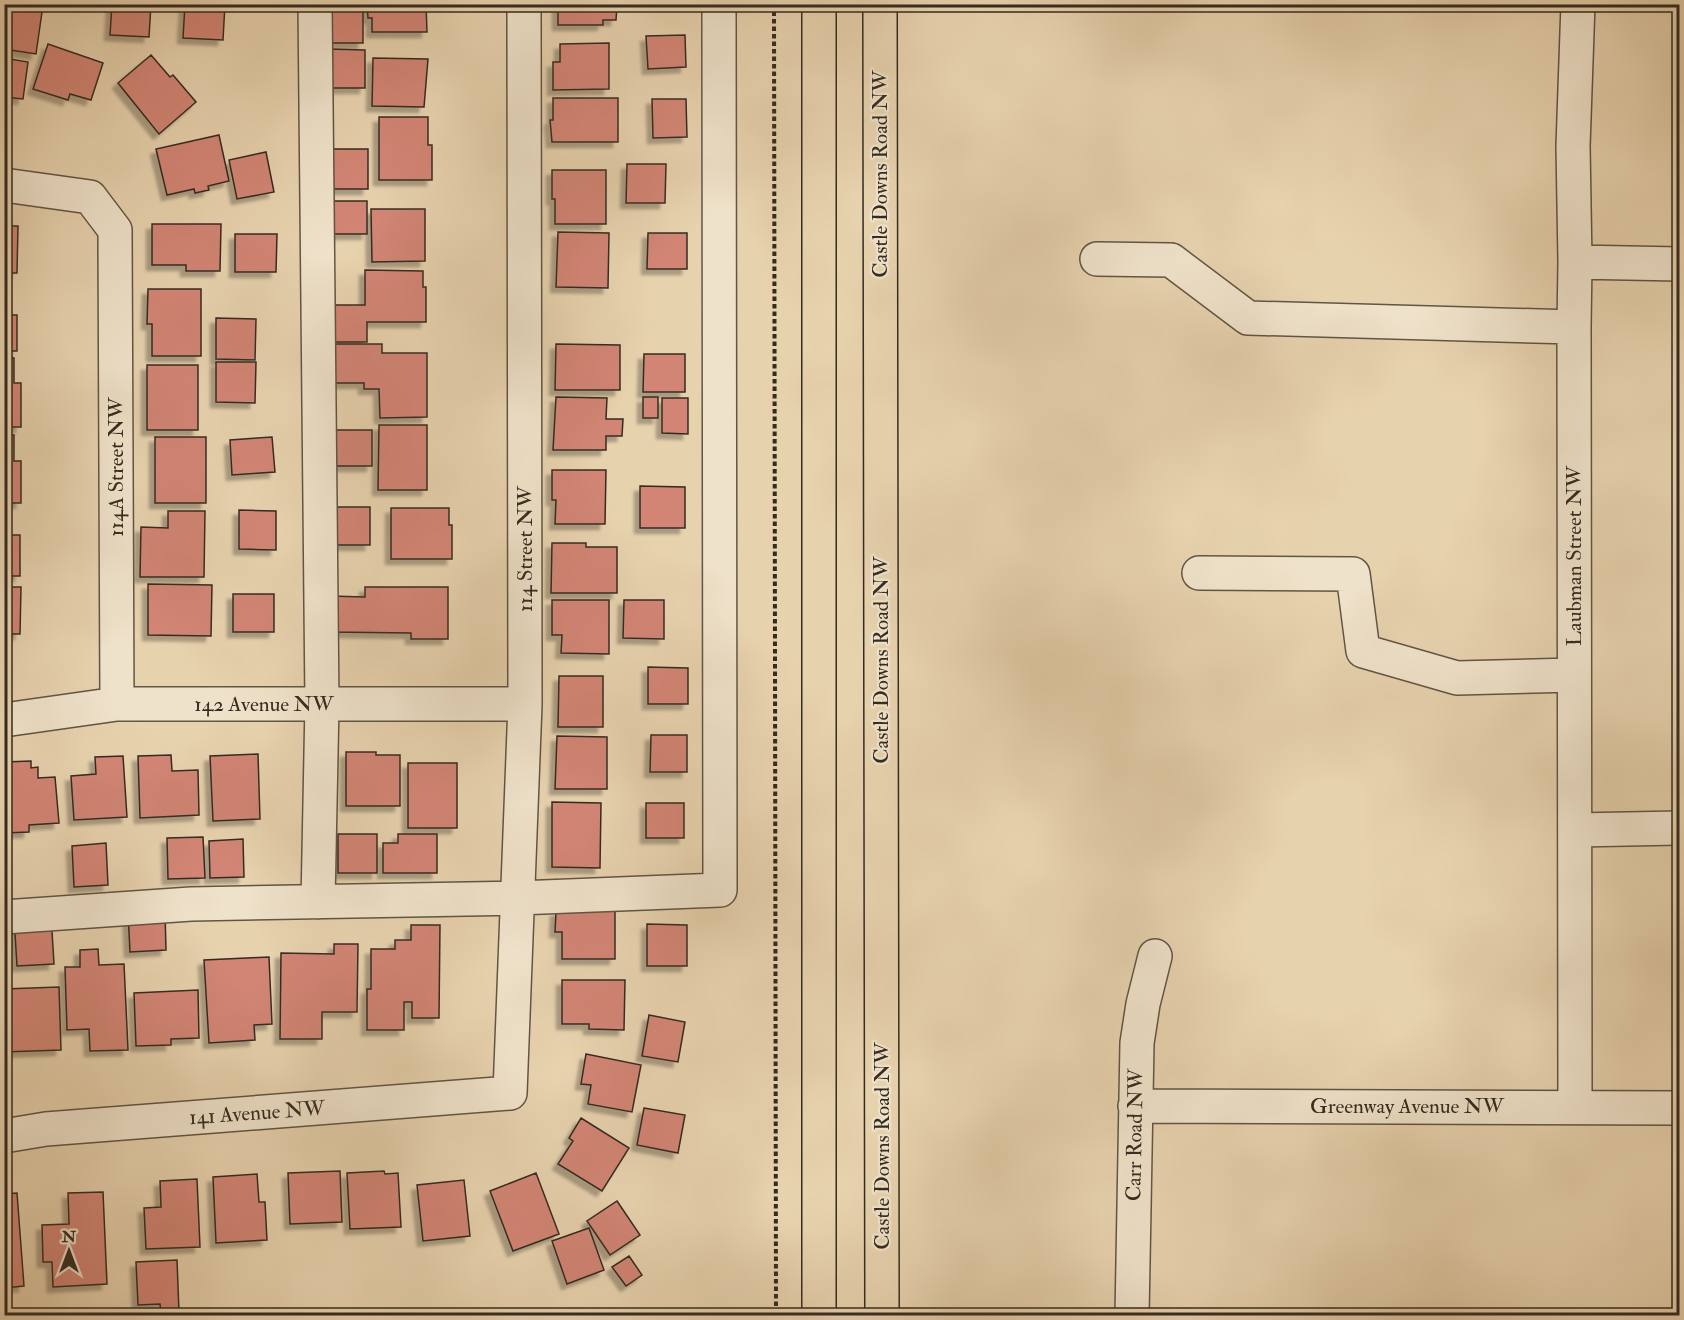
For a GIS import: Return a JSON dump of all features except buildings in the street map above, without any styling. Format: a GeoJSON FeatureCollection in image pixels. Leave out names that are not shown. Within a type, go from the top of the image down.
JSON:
{"type":"FeatureCollection","features":[{"type":"Feature","properties":{"kind":"main road"},"geometry":{"type":"LineString","coordinates":[[819,4],[819,1316]]}},
{"type":"Feature","properties":{"kind":"main road","name":"Castle Downs Road NW"},"geometry":{"type":"LineString","coordinates":[[880,4],[882,1316]]}},
{"type":"Feature","properties":{"kind":"street"},"geometry":{"type":"LineString","coordinates":[[315,4],[322,704],[318,902]]}},
{"type":"Feature","properties":{"kind":"street","name":"114 Street NW"},"geometry":{"type":"LineString","coordinates":[[510,1093],[525,704],[524,4]]}},
{"type":"Feature","properties":{"kind":"street"},"geometry":{"type":"LineString","coordinates":[[4,917],[191,904],[518,898],[720,890],[719,4]]}},
{"type":"Feature","properties":{"kind":"street","name":"Laubman Street NW"},"geometry":{"type":"LineString","coordinates":[[1575,1107],[1574,146],[1578,4]]}},
{"type":"Feature","properties":{"kind":"street","name":"114A Street NW"},"geometry":{"type":"LineString","coordinates":[[4,185],[90,197],[115,230],[117,704]]}},
{"type":"Feature","properties":{"kind":"street"},"geometry":{"type":"LineString","coordinates":[[1098,259],[1172,260],[1248,318],[1574,327]]}},
{"type":"Feature","properties":{"kind":"street"},"geometry":{"type":"LineString","coordinates":[[1575,262],[1680,264]]}},
{"type":"Feature","properties":{"kind":"street"},"geometry":{"type":"LineString","coordinates":[[1199,573],[1353,574],[1363,651],[1457,678],[1574,675]]}},
{"type":"Feature","properties":{"kind":"street","name":"142 Avenue NW"},"geometry":{"type":"LineString","coordinates":[[4,720],[117,704],[525,704]]}},
{"type":"Feature","properties":{"kind":"street"},"geometry":{"type":"LineString","coordinates":[[1575,830],[1680,828]]}},
{"type":"Feature","properties":{"kind":"street","name":"Carr Road NW"},"geometry":{"type":"LineString","coordinates":[[1132,1316],[1137,1043],[1143,1004],[1155,956]]}},
{"type":"Feature","properties":{"kind":"street","name":"141 Avenue NW"},"geometry":{"type":"LineString","coordinates":[[4,1136],[46,1129],[510,1093]]}},
{"type":"Feature","properties":{"kind":"street","name":"Greenway Avenue NW"},"geometry":{"type":"LineString","coordinates":[[1135,1106],[1680,1108]]}},
{"type":"Feature","properties":{"kind":"path"},"geometry":{"type":"LineString","coordinates":[[774,4],[776,1316]]}}]}
